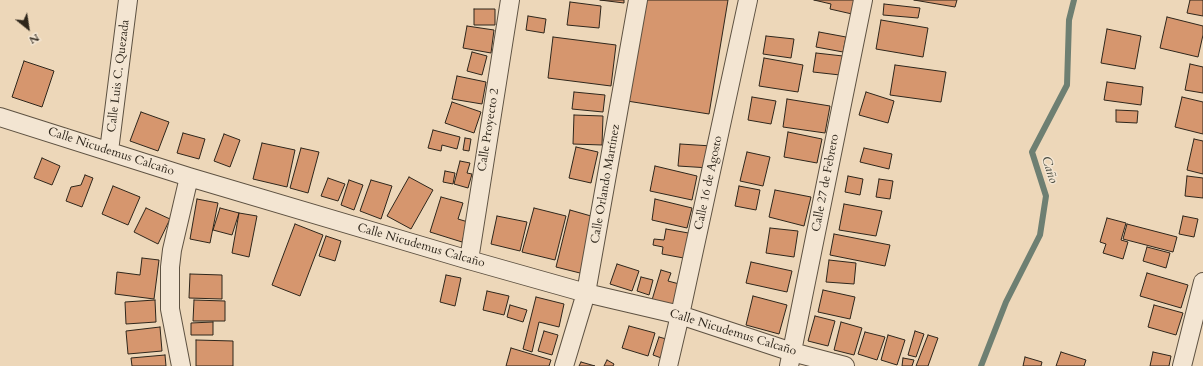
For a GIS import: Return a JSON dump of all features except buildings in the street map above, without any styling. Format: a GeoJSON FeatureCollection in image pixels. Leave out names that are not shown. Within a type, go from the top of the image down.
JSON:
{"type":"FeatureCollection","features":[{"type":"Feature","properties":{"kind":"street","name":"Calle Luis C. Quezada"},"geometry":{"type":"LineString","coordinates":[[109,151],[128,0]]}},
{"type":"Feature","properties":{"kind":"street","name":"Calle Proyecto 2"},"geometry":{"type":"LineString","coordinates":[[469,260],[510,0]]}},
{"type":"Feature","properties":{"kind":"street","name":"Calle Orlando Martínez"},"geometry":{"type":"LineString","coordinates":[[564,366],[586,293],[638,0]]}},
{"type":"Feature","properties":{"kind":"street","name":"Calle 16 de Agosto"},"geometry":{"type":"LineString","coordinates":[[668,366],[748,0]]}},
{"type":"Feature","properties":{"kind":"street","name":"Calle 27 de Febrero"},"geometry":{"type":"LineString","coordinates":[[790,359],[863,0]]}},
{"type":"Feature","properties":{"kind":"street","name":"Calle Nicudemus Calcaño"},"geometry":{"type":"LineString","coordinates":[[0,117],[189,177],[469,260],[586,293],[680,315],[790,359],[845,366]]}},
{"type":"Feature","properties":{"kind":"street"},"geometry":{"type":"LineString","coordinates":[[181,366],[170,309],[170,267],[172,250],[189,177]]}},
{"type":"Feature","properties":{"kind":"street"},"geometry":{"type":"LineString","coordinates":[[1182,366],[1203,282]]}},
{"type":"Feature","properties":{"kind":"waterway","name":"Caño"},"geometry":{"type":"LineString","coordinates":[[981,366],[1006,302],[1040,235],[1046,196],[1032,152],[1067,85],[1069,20],[1074,0]]}}]}
